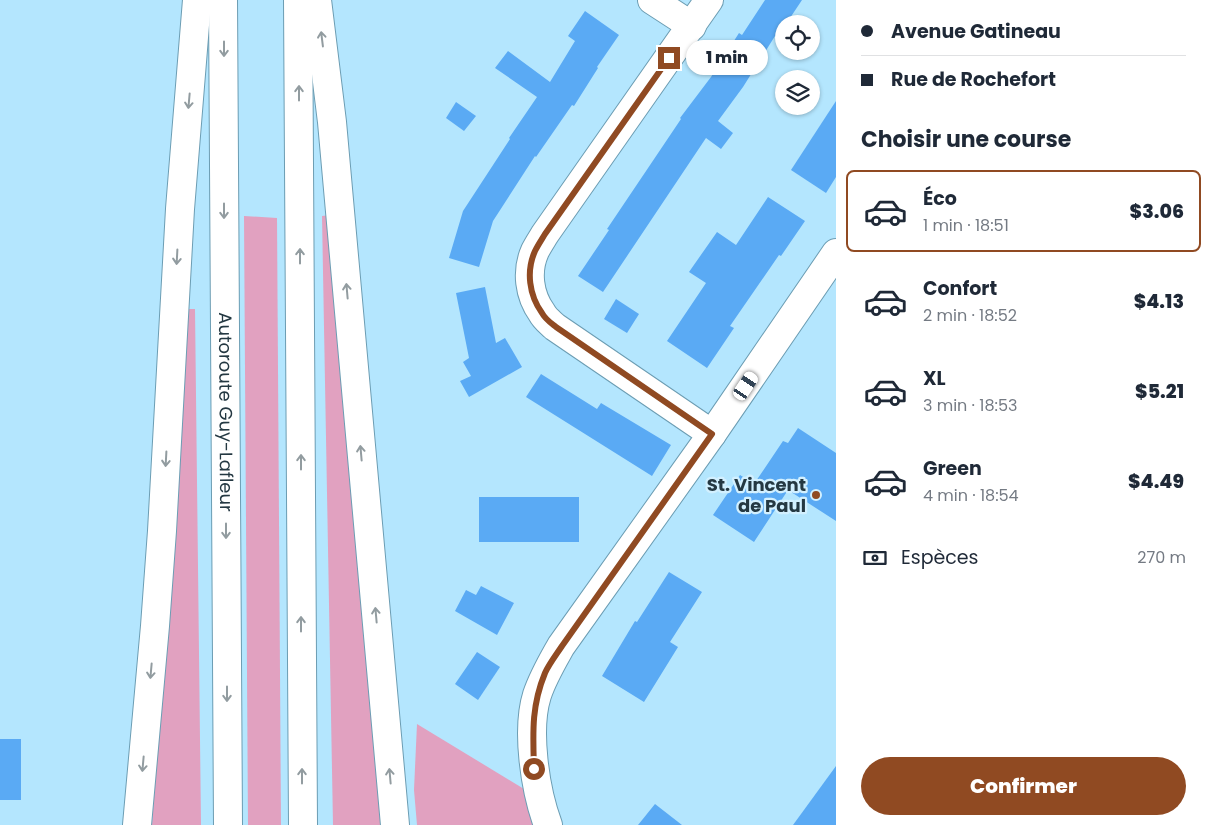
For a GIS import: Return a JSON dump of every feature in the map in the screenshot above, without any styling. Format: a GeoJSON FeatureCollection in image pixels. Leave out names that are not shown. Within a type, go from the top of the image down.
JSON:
{"type":"FeatureCollection","features":[{"type":"Feature","properties":{"kind":"main road"},"geometry":{"type":"LineString","coordinates":[[137,825],[156,626],[180,209],[197,0]]}},
{"type":"Feature","properties":{"kind":"main road","name":"Autoroute Guy-Lafleur"},"geometry":{"type":"LineString","coordinates":[[223,0],[228,825]]}},
{"type":"Feature","properties":{"kind":"main road"},"geometry":{"type":"LineString","coordinates":[[298,0],[302,825]]}},
{"type":"Feature","properties":{"kind":"main road"},"geometry":{"type":"LineString","coordinates":[[317,0],[332,122],[395,825]]}},
{"type":"Feature","properties":{"kind":"main road"},"geometry":{"type":"LineString","coordinates":[[652,0],[692,26]]}},
{"type":"Feature","properties":{"kind":"main road"},"geometry":{"type":"LineString","coordinates":[[709,0],[545,234],[535,251],[530,267],[530,283],[534,300],[543,315],[556,327],[712,434]]}},
{"type":"Feature","properties":{"kind":"main road"},"geometry":{"type":"LineString","coordinates":[[548,825],[534,769],[533,744],[536,697],[546,671],[836,253]]}},
{"type":"Feature","properties":{"kind":"shaded area"},"geometry":{"type":"Polygon","coordinates":[[[330,215],[383,825],[333,825],[322,216],[330,215]]]}},
{"type":"Feature","properties":{"kind":"shaded area"},"geometry":{"type":"Polygon","coordinates":[[[244,216],[277,218],[281,825],[248,825],[244,216]]]}},
{"type":"Feature","properties":{"kind":"shaded area"},"geometry":{"type":"Polygon","coordinates":[[[185,309],[195,309],[201,825],[152,825],[174,520],[185,309]]]}},
{"type":"Feature","properties":{"kind":"shaded area"},"geometry":{"type":"Polygon","coordinates":[[[417,724],[529,792],[539,825],[417,825],[414,790],[417,724]]]}},
{"type":"Feature","properties":{"kind":"building"},"geometry":{"type":"Polygon","coordinates":[[[765,0],[802,0],[792,15],[775,15],[775,36],[743,87],[718,121],[733,133],[721,149],[706,138],[603,292],[578,276],[680,118],[711,77],[739,33],[742,35],[765,0]]]}},
{"type":"Feature","properties":{"kind":"building"},"geometry":{"type":"Polygon","coordinates":[[[585,11],[619,35],[574,106],[572,105],[535,156],[493,221],[479,267],[449,258],[463,211],[537,97],[495,68],[508,51],[550,82],[575,41],[568,36],[585,11]]]}},
{"type":"Feature","properties":{"kind":"building"},"geometry":{"type":"Polygon","coordinates":[[[836,101],[836,177],[826,193],[791,170],[836,101]]]}},
{"type":"Feature","properties":{"kind":"building"},"geometry":{"type":"Polygon","coordinates":[[[456,102],[476,116],[464,131],[446,118],[456,102]]]}},
{"type":"Feature","properties":{"kind":"building"},"geometry":{"type":"Polygon","coordinates":[[[768,197],[805,221],[730,326],[734,328],[707,368],[667,341],[706,283],[689,272],[717,232],[736,245],[768,197]]]}},
{"type":"Feature","properties":{"kind":"building"},"geometry":{"type":"Polygon","coordinates":[[[485,287],[496,343],[505,338],[522,367],[469,397],[460,381],[471,376],[463,362],[469,358],[456,293],[485,287]]]}},
{"type":"Feature","properties":{"kind":"building"},"geometry":{"type":"Polygon","coordinates":[[[616,299],[639,314],[627,333],[604,319],[616,299]]]}},
{"type":"Feature","properties":{"kind":"building"},"geometry":{"type":"Polygon","coordinates":[[[541,374],[597,409],[601,403],[671,445],[652,476],[526,397],[541,374]]]}},
{"type":"Feature","properties":{"kind":"building"},"geometry":{"type":"Polygon","coordinates":[[[798,428],[836,453],[836,521],[788,490],[754,542],[713,515],[740,475],[754,484],[783,441],[788,443],[798,428]]]}},
{"type":"Feature","properties":{"kind":"building"},"geometry":{"type":"Polygon","coordinates":[[[479,497],[579,497],[579,542],[479,542],[479,497]]]}},
{"type":"Feature","properties":{"kind":"building"},"geometry":{"type":"Polygon","coordinates":[[[669,572],[702,592],[670,642],[678,647],[644,702],[602,676],[635,621],[637,622],[669,572]]]}},
{"type":"Feature","properties":{"kind":"building"},"geometry":{"type":"Polygon","coordinates":[[[481,586],[514,603],[497,635],[455,611],[466,590],[476,595],[481,586]]]}},
{"type":"Feature","properties":{"kind":"building"},"geometry":{"type":"Polygon","coordinates":[[[477,652],[500,667],[478,700],[455,684],[477,652]]]}},
{"type":"Feature","properties":{"kind":"building"},"geometry":{"type":"Polygon","coordinates":[[[0,739],[21,739],[21,800],[0,800],[0,739]]]}},
{"type":"Feature","properties":{"kind":"building"},"geometry":{"type":"Polygon","coordinates":[[[836,766],[836,825],[793,825],[836,766]]]}},
{"type":"Feature","properties":{"kind":"building"},"geometry":{"type":"Polygon","coordinates":[[[655,804],[682,825],[638,825],[655,804]]]}},
{"type":"Feature","properties":{"kind":"place","name":"St. Vincent de Paul"},"geometry":{"type":"Point","coordinates":[816,495]}},
{"type":"Feature","properties":{"kind":"route"},"geometry":{"type":"LineString","coordinates":[[534,769],[533,721],[536,697],[546,671],[712,434],[556,327],[543,315],[534,300],[530,283],[530,267],[535,251],[545,234],[669,58]]}}]}
